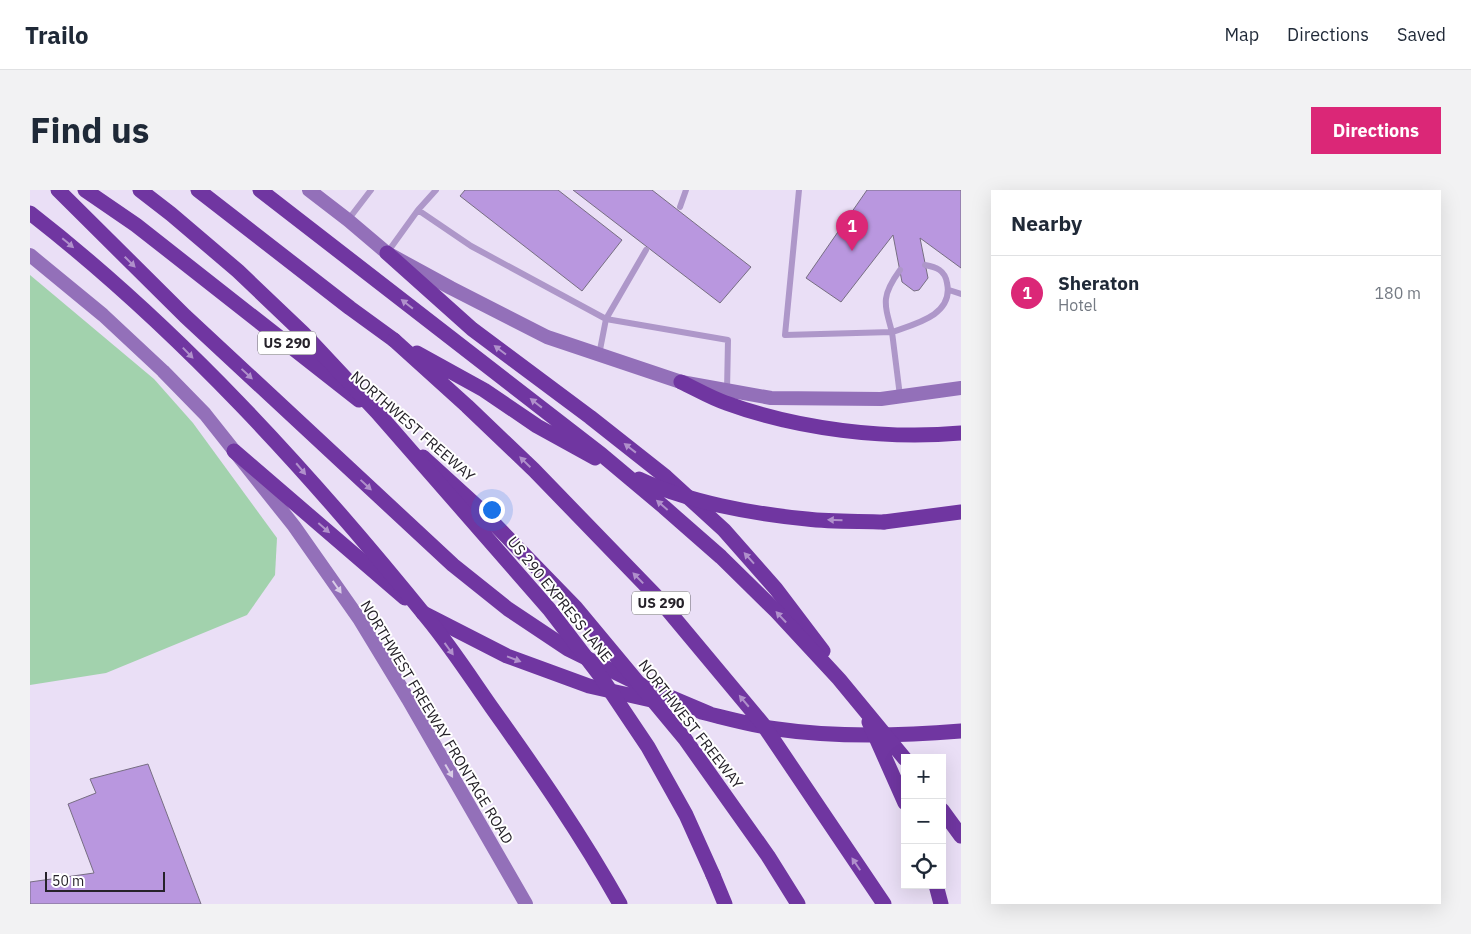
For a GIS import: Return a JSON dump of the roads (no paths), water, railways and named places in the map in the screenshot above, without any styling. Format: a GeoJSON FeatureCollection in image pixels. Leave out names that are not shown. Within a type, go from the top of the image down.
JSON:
{"type":"FeatureCollection","features":[{"type":"Feature","properties":{"kind":"highway"},"geometry":{"type":"LineString","coordinates":[[58,190],[185,316],[453,565],[508,609],[568,649],[639,684],[710,714]]}},
{"type":"Feature","properties":{"kind":"highway","name":"NORTHWEST FREEWAY"},"geometry":{"type":"LineString","coordinates":[[85,190],[136,225],[371,409],[479,508],[576,608],[685,739],[768,856],[798,904]]}},
{"type":"Feature","properties":{"kind":"highway","name":"US 290 EXPRESS LANE"},"geometry":{"type":"LineString","coordinates":[[140,190],[238,271],[303,333],[377,412],[549,608],[601,677],[648,747],[686,815],[724,904]]}},
{"type":"Feature","properties":{"kind":"highway","name":"US 290"},"geometry":{"type":"LineString","coordinates":[[198,190],[394,340],[534,470],[656,596],[762,723],[884,904]]}},
{"type":"Feature","properties":{"kind":"highway"},"geometry":{"type":"LineString","coordinates":[[260,190],[595,449],[721,557],[776,611],[839,680],[901,754]]}},
{"type":"Feature","properties":{"kind":"highway"},"geometry":{"type":"LineString","coordinates":[[30,213],[68,242],[182,346],[297,464],[429,620],[550,789],[620,904]]}},
{"type":"Feature","properties":{"kind":"highway"},"geometry":{"type":"LineString","coordinates":[[387,253],[472,329],[590,417],[666,477],[730,537],[776,588],[823,651],[868,722],[903,799]]}},
{"type":"Feature","properties":{"kind":"highway"},"geometry":{"type":"LineString","coordinates":[[394,340],[484,390],[537,426],[588,455],[658,488],[733,508],[808,520],[884,522],[961,512]]}},
{"type":"Feature","properties":{"kind":"highway"},"geometry":{"type":"LineString","coordinates":[[681,382],[734,406],[767,416],[817,427],[890,434],[958,433]]}},
{"type":"Feature","properties":{"kind":"highway"},"geometry":{"type":"LineString","coordinates":[[234,451],[426,615],[507,656],[589,686],[776,729],[834,734],[911,735],[961,731]]}},
{"type":"Feature","properties":{"kind":"highway"},"geometry":{"type":"LineString","coordinates":[[946,815],[961,836]]}},
{"type":"Feature","properties":{"kind":"highway"},"geometry":{"type":"LineString","coordinates":[[937,889],[941,904]]}},
{"type":"Feature","properties":{"kind":"main road"},"geometry":{"type":"LineString","coordinates":[[309,190],[387,253],[451,288],[547,337],[681,382],[771,398],[881,399],[961,388]]}},
{"type":"Feature","properties":{"kind":"main road","name":"NORTHWEST FREEWAY FRONTAGE ROAD"},"geometry":{"type":"LineString","coordinates":[[30,255],[103,315],[163,371],[205,414],[294,526],[360,620],[408,699],[526,904]]}},
{"type":"Feature","properties":{"kind":"lane"},"geometry":{"type":"LineString","coordinates":[[348,220],[371,190]]}},
{"type":"Feature","properties":{"kind":"lane"},"geometry":{"type":"LineString","coordinates":[[387,253],[418,210],[436,190]]}},
{"type":"Feature","properties":{"kind":"lane"},"geometry":{"type":"LineString","coordinates":[[680,207],[686,190]]}},
{"type":"Feature","properties":{"kind":"lane"},"geometry":{"type":"LineString","coordinates":[[799,190],[785,335],[892,332],[932,317],[945,303],[949,290],[946,277],[942,271],[925,265]]}},
{"type":"Feature","properties":{"kind":"lane"},"geometry":{"type":"LineString","coordinates":[[418,210],[471,246],[606,319],[728,340],[727,390]]}},
{"type":"Feature","properties":{"kind":"lane"},"geometry":{"type":"LineString","coordinates":[[599,355],[606,319],[646,250]]}},
{"type":"Feature","properties":{"kind":"lane"},"geometry":{"type":"LineString","coordinates":[[900,270],[891,283],[886,295],[885,306],[892,332],[900,396]]}},
{"type":"Feature","properties":{"kind":"lane"},"geometry":{"type":"LineString","coordinates":[[949,290],[961,294]]}},
{"type":"Feature","properties":{"kind":"place","name":"Sheraton"},"geometry":{"type":"Point","coordinates":[852,251]}}]}
